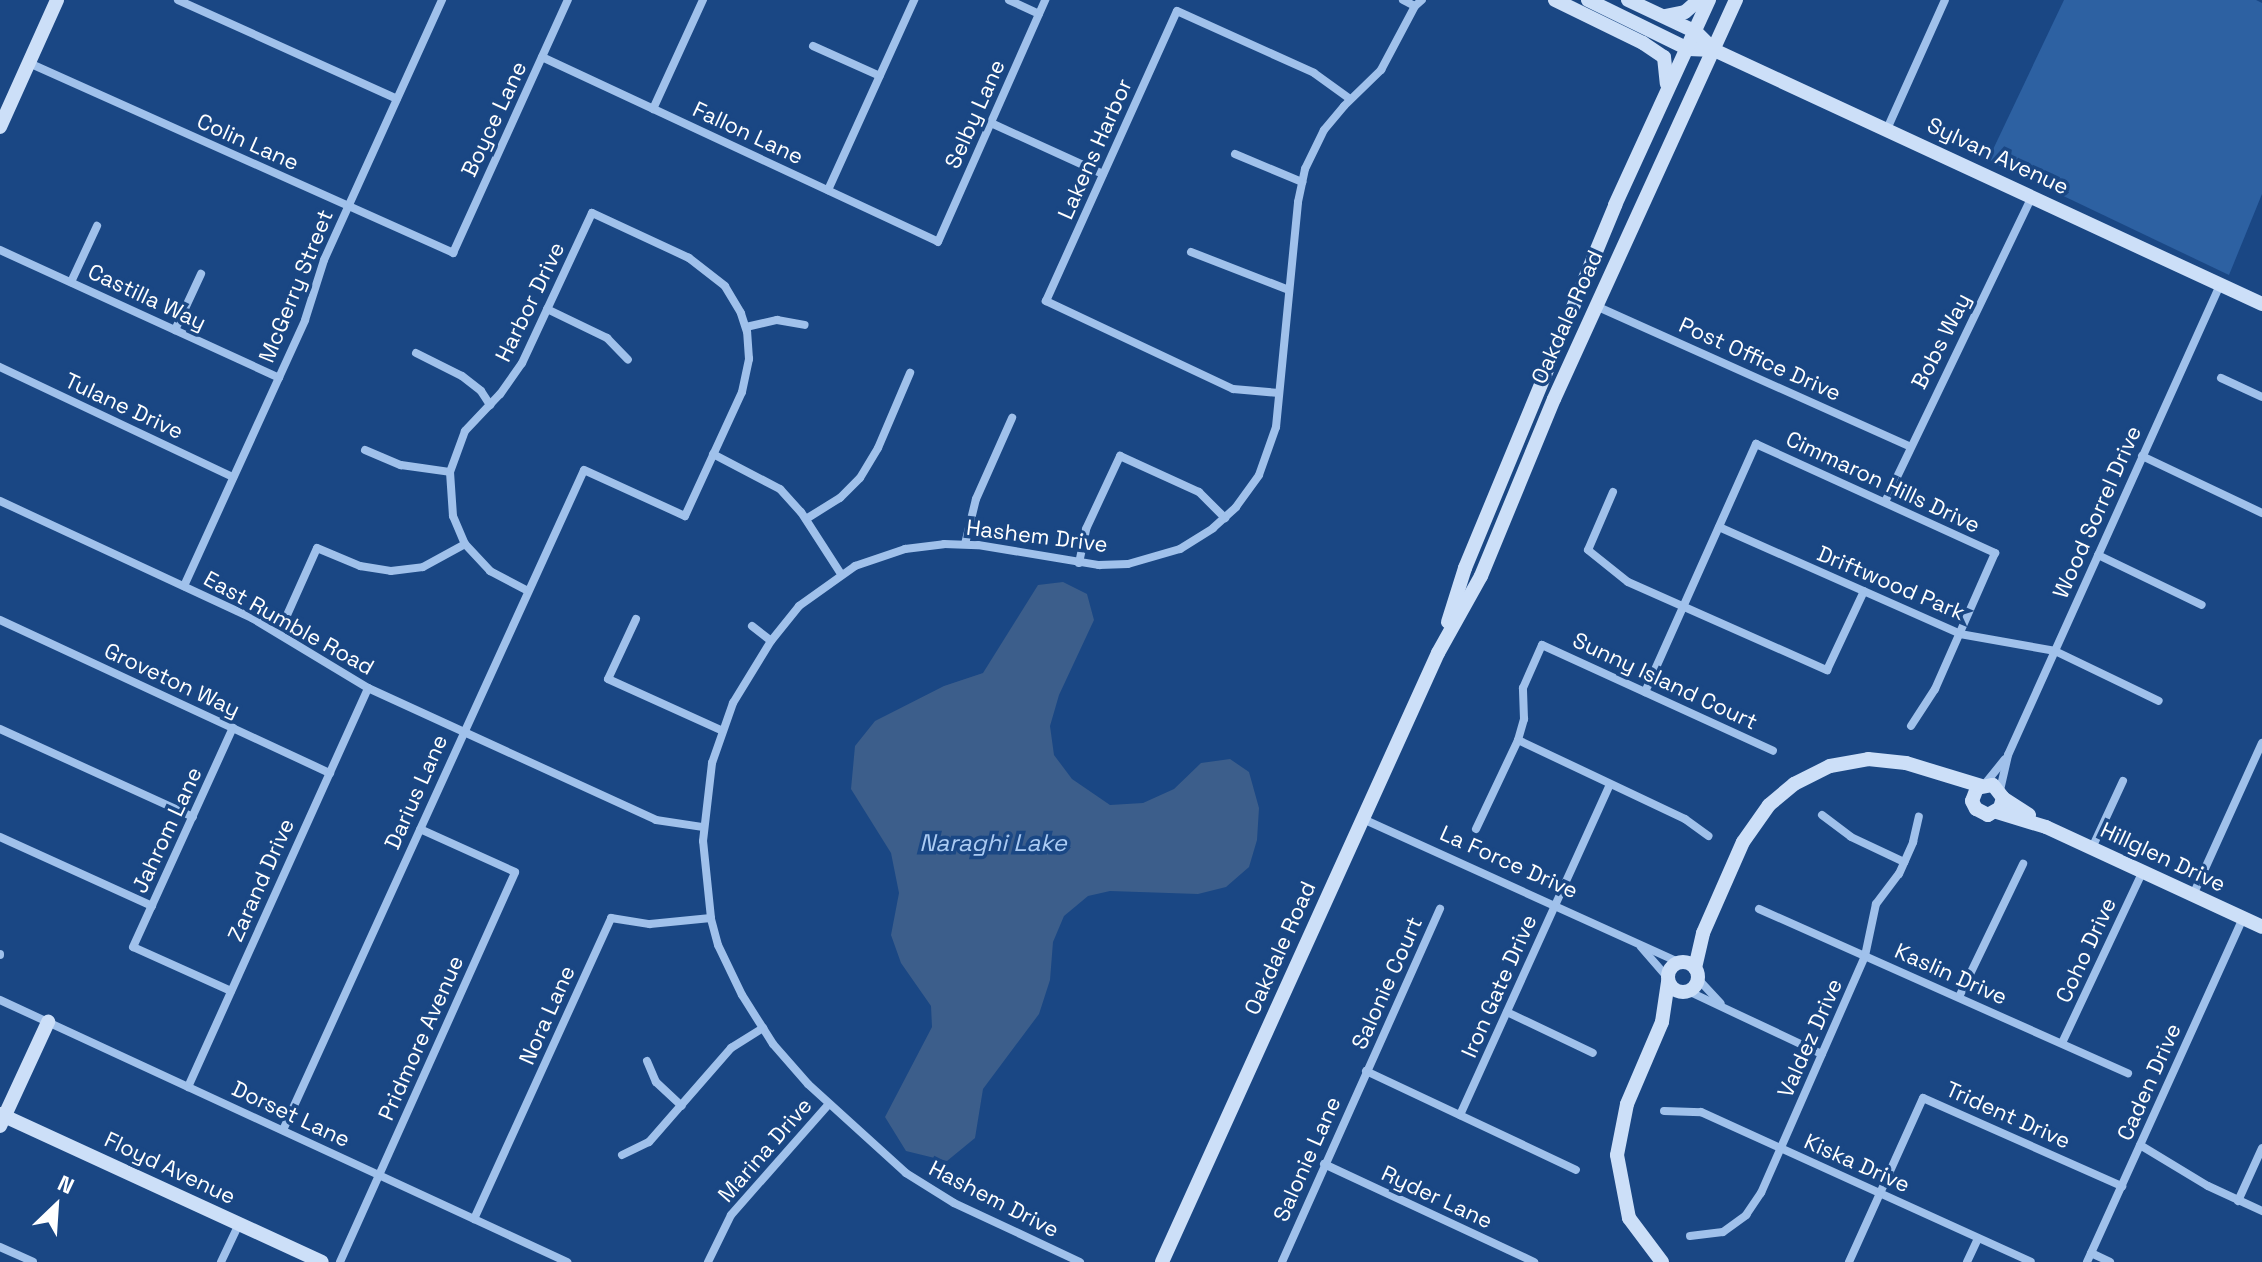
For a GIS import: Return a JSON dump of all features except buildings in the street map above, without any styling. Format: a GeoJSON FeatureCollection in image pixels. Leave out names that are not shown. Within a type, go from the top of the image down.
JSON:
{"type":"FeatureCollection","features":[{"type":"Feature","properties":{"kind":"main road"},"geometry":{"type":"LineString","coordinates":[[0,127],[57,0]]}},
{"type":"Feature","properties":{"kind":"main road"},"geometry":{"type":"LineString","coordinates":[[1555,0],[1643,43],[1664,57],[1668,71],[1666,93]]}},
{"type":"Feature","properties":{"kind":"main road","name":"Sylvan Avenue"},"geometry":{"type":"LineString","coordinates":[[1588,0],[1688,49],[1714,50]]}},
{"type":"Feature","properties":{"kind":"main road","name":"Sylvan Avenue"},"geometry":{"type":"LineString","coordinates":[[1628,0],[1696,32],[1714,50],[2262,304]]}},
{"type":"Feature","properties":{"kind":"main road"},"geometry":{"type":"LineString","coordinates":[[1663,16],[1685,12],[1699,0]]}},
{"type":"Feature","properties":{"kind":"main road","name":"Oakdale Road"},"geometry":{"type":"LineString","coordinates":[[1438,653],[1465,568],[1615,205],[1709,0]]}},
{"type":"Feature","properties":{"kind":"main road","name":"Oakdale Road"},"geometry":{"type":"LineString","coordinates":[[1162,1262],[1438,653],[1481,576],[1596,306],[1736,0]]}},
{"type":"Feature","properties":{"kind":"main road"},"geometry":{"type":"LineString","coordinates":[[1481,576],[1487,541],[1506,494],[1505,472]]}},
{"type":"Feature","properties":{"kind":"main road","name":"Hillglen Drive"},"geometry":{"type":"LineString","coordinates":[[1692,982],[1703,933],[1750,829],[1769,805],[1794,784],[1830,766],[1868,759],[1906,763],[1942,776],[1982,785],[2000,800],[2046,827],[2262,927]]}},
{"type":"Feature","properties":{"kind":"main road","name":"Hillglen Drive"},"geometry":{"type":"LineString","coordinates":[[1942,776],[1984,814],[2000,800]]}},
{"type":"Feature","properties":{"kind":"main road"},"geometry":{"type":"LineString","coordinates":[[1972,801],[1982,785]]}},
{"type":"Feature","properties":{"kind":"main road","name":"Hillglen Drive"},"geometry":{"type":"LineString","coordinates":[[1679,962],[1703,933]]}},
{"type":"Feature","properties":{"kind":"main road"},"geometry":{"type":"LineString","coordinates":[[1662,1022],[1670,968],[1679,962]]}},
{"type":"Feature","properties":{"kind":"main road","name":"La Force Drive"},"geometry":{"type":"LineString","coordinates":[[1668,979],[1673,989],[1692,982],[1679,962]]}},
{"type":"Feature","properties":{"kind":"main road"},"geometry":{"type":"LineString","coordinates":[[1662,1262],[1629,1218],[1617,1155],[1627,1104],[1662,1022],[1692,982]]}},
{"type":"Feature","properties":{"kind":"main road"},"geometry":{"type":"LineString","coordinates":[[1,1119],[48,1022]]}},
{"type":"Feature","properties":{"kind":"main road","name":"Floyd Avenue"},"geometry":{"type":"LineString","coordinates":[[1,1119],[322,1262]]}},
{"type":"Feature","properties":{"kind":"street"},"geometry":{"type":"LineString","coordinates":[[178,0],[397,99]]}},
{"type":"Feature","properties":{"kind":"street","name":"McGerry Street"},"geometry":{"type":"LineString","coordinates":[[184,586],[305,320],[324,260],[442,0]]}},
{"type":"Feature","properties":{"kind":"street","name":"Boyce Lane"},"geometry":{"type":"LineString","coordinates":[[453,253],[568,0]]}},
{"type":"Feature","properties":{"kind":"street"},"geometry":{"type":"LineString","coordinates":[[653,109],[703,0]]}},
{"type":"Feature","properties":{"kind":"street"},"geometry":{"type":"LineString","coordinates":[[828,190],[914,0]]}},
{"type":"Feature","properties":{"kind":"street"},"geometry":{"type":"LineString","coordinates":[[1009,0],[1039,14]]}},
{"type":"Feature","properties":{"kind":"street","name":"Selby Lane"},"geometry":{"type":"LineString","coordinates":[[938,242],[1045,0]]}},
{"type":"Feature","properties":{"kind":"street"},"geometry":{"type":"LineString","coordinates":[[1403,0],[1418,2]]}},
{"type":"Feature","properties":{"kind":"street"},"geometry":{"type":"LineString","coordinates":[[1887,129],[1945,0]]}},
{"type":"Feature","properties":{"kind":"street","name":"Hashem Drive"},"geometry":{"type":"LineString","coordinates":[[1080,1262],[931,1190],[884,1155],[829,1104],[787,1061],[763,1028],[718,945],[703,868],[708,781],[721,730],[742,685],[771,641],[799,606],[841,574],[905,549],[965,544],[1079,563],[1128,564],[1165,555],[1195,540],[1225,518],[1252,486],[1266,459],[1276,427],[1302,182],[1318,140],[1350,99],[1387,63],[1418,2]]}},
{"type":"Feature","properties":{"kind":"street","name":"Lakens Harbor"},"geometry":{"type":"LineString","coordinates":[[1279,393],[1233,389],[1046,301],[1177,11],[1314,73],[1350,99]]}},
{"type":"Feature","properties":{"kind":"street"},"geometry":{"type":"LineString","coordinates":[[813,46],[880,76]]}},
{"type":"Feature","properties":{"kind":"street","name":"Fallon Lane"},"geometry":{"type":"LineString","coordinates":[[542,57],[938,242]]}},
{"type":"Feature","properties":{"kind":"street","name":"Colin Lane"},"geometry":{"type":"LineString","coordinates":[[29,63],[453,253]]}},
{"type":"Feature","properties":{"kind":"street"},"geometry":{"type":"LineString","coordinates":[[991,123],[1103,174]]}},
{"type":"Feature","properties":{"kind":"street"},"geometry":{"type":"LineString","coordinates":[[1235,154],[1302,182]]}},
{"type":"Feature","properties":{"kind":"street","name":"Bobs Way"},"geometry":{"type":"LineString","coordinates":[[1885,502],[1909,446],[2032,197]]}},
{"type":"Feature","properties":{"kind":"street","name":"Harbor Drive"},"geometry":{"type":"LineString","coordinates":[[528,591],[490,571],[465,544],[453,516],[450,472],[465,431],[490,405],[522,363],[592,213],[702,266],[725,286],[746,327]]}},
{"type":"Feature","properties":{"kind":"street"},"geometry":{"type":"LineString","coordinates":[[71,282],[97,226]]}},
{"type":"Feature","properties":{"kind":"street","name":"Castilla Way"},"geometry":{"type":"LineString","coordinates":[[0,250],[279,378]]}},
{"type":"Feature","properties":{"kind":"street"},"geometry":{"type":"LineString","coordinates":[[1191,252],[1289,290]]}},
{"type":"Feature","properties":{"kind":"street"},"geometry":{"type":"LineString","coordinates":[[175,330],[201,274]]}},
{"type":"Feature","properties":{"kind":"street","name":"Wood Sorrel Drive"},"geometry":{"type":"LineString","coordinates":[[2000,800],[2008,755],[2220,285]]}},
{"type":"Feature","properties":{"kind":"street","name":"Post Office Drive"},"geometry":{"type":"LineString","coordinates":[[1596,306],[1909,446]]}},
{"type":"Feature","properties":{"kind":"street"},"geometry":{"type":"LineString","coordinates":[[547,309],[607,338],[628,360]]}},
{"type":"Feature","properties":{"kind":"street"},"geometry":{"type":"LineString","coordinates":[[805,325],[777,320],[746,327],[746,376],[713,454],[780,489],[806,519],[841,574]]}},
{"type":"Feature","properties":{"kind":"street"},"geometry":{"type":"LineString","coordinates":[[416,353],[462,376],[490,405]]}},
{"type":"Feature","properties":{"kind":"street","name":"Tulane Drive"},"geometry":{"type":"LineString","coordinates":[[0,367],[233,477]]}},
{"type":"Feature","properties":{"kind":"street"},"geometry":{"type":"LineString","coordinates":[[806,519],[840,498],[860,478],[878,448],[910,373]]}},
{"type":"Feature","properties":{"kind":"street"},"geometry":{"type":"LineString","coordinates":[[2221,378],[2262,397]]}},
{"type":"Feature","properties":{"kind":"street"},"geometry":{"type":"LineString","coordinates":[[965,544],[976,499],[1012,418]]}},
{"type":"Feature","properties":{"kind":"street","name":"Cimmaron Hills Drive"},"geometry":{"type":"LineString","coordinates":[[1719,527],[1756,444],[1995,553],[1960,634]]}},
{"type":"Feature","properties":{"kind":"street"},"geometry":{"type":"LineString","coordinates":[[365,450],[410,467],[450,472]]}},
{"type":"Feature","properties":{"kind":"street","name":"Darius Lane"},"geometry":{"type":"LineString","coordinates":[[283,1130],[584,470],[685,516],[713,454]]}},
{"type":"Feature","properties":{"kind":"street"},"geometry":{"type":"LineString","coordinates":[[1079,563],[1086,529],[1120,456],[1199,492],[1225,518]]}},
{"type":"Feature","properties":{"kind":"street"},"geometry":{"type":"LineString","coordinates":[[2142,456],[2262,513]]}},
{"type":"Feature","properties":{"kind":"street"},"geometry":{"type":"LineString","coordinates":[[1613,492],[1588,550],[1628,582],[1827,670],[1864,591]]}},
{"type":"Feature","properties":{"kind":"street","name":"East Rumble Road"},"geometry":{"type":"LineString","coordinates":[[0,501],[279,633],[368,688],[656,820],[703,827]]}},
{"type":"Feature","properties":{"kind":"street"},"geometry":{"type":"LineString","coordinates":[[1645,692],[1719,527]]}},
{"type":"Feature","properties":{"kind":"street","name":"Driftwood Park"},"geometry":{"type":"LineString","coordinates":[[1719,527],[1960,634],[2055,651],[2159,701]]}},
{"type":"Feature","properties":{"kind":"street"},"geometry":{"type":"LineString","coordinates":[[279,633],[317,548],[360,566],[391,571],[423,567],[465,544]]}},
{"type":"Feature","properties":{"kind":"street"},"geometry":{"type":"LineString","coordinates":[[2098,555],[2202,605]]}},
{"type":"Feature","properties":{"kind":"street"},"geometry":{"type":"LineString","coordinates":[[636,619],[608,679],[721,730]]}},
{"type":"Feature","properties":{"kind":"street","name":"Groveton Way"},"geometry":{"type":"LineString","coordinates":[[0,620],[330,773]]}},
{"type":"Feature","properties":{"kind":"street"},"geometry":{"type":"LineString","coordinates":[[752,626],[771,641]]}},
{"type":"Feature","properties":{"kind":"street"},"geometry":{"type":"LineString","coordinates":[[1911,726],[1935,689],[1960,634]]}},
{"type":"Feature","properties":{"kind":"street","name":"Sunny Island Court"},"geometry":{"type":"LineString","coordinates":[[1518,740],[1524,719],[1523,688],[1542,645],[1773,751]]}},
{"type":"Feature","properties":{"kind":"street","name":"Zarand Drive"},"geometry":{"type":"LineString","coordinates":[[188,1087],[368,688]]}},
{"type":"Feature","properties":{"kind":"street","name":"Jahrom Lane"},"geometry":{"type":"LineString","coordinates":[[231,991],[133,947],[233,728]]}},
{"type":"Feature","properties":{"kind":"street"},"geometry":{"type":"LineString","coordinates":[[0,729],[193,817]]}},
{"type":"Feature","properties":{"kind":"street"},"geometry":{"type":"LineString","coordinates":[[1476,829],[1518,740],[1685,819],[1708,836]]}},
{"type":"Feature","properties":{"kind":"street"},"geometry":{"type":"LineString","coordinates":[[2193,895],[2262,743]]}},
{"type":"Feature","properties":{"kind":"street","name":"Wood Sorrel Drive"},"geometry":{"type":"LineString","coordinates":[[1982,785],[2008,755]]}},
{"type":"Feature","properties":{"kind":"street"},"geometry":{"type":"LineString","coordinates":[[2092,848],[2123,781]]}},
{"type":"Feature","properties":{"kind":"street","name":"Iron Gate Drive"},"geometry":{"type":"LineString","coordinates":[[1460,1115],[1610,784]]}},
{"type":"Feature","properties":{"kind":"street"},"geometry":{"type":"LineString","coordinates":[[1822,815],[1851,837],[1904,862]]}},
{"type":"Feature","properties":{"kind":"street","name":"Valdez Drive"},"geometry":{"type":"LineString","coordinates":[[1690,1236],[1723,1232],[1746,1215],[1761,1193],[1865,956],[1876,904],[1904,862],[1919,817]]}},
{"type":"Feature","properties":{"kind":"street","name":"La Force Drive"},"geometry":{"type":"LineString","coordinates":[[1363,819],[1679,962]]}},
{"type":"Feature","properties":{"kind":"street","name":"Pridmore Avenue"},"geometry":{"type":"LineString","coordinates":[[340,1262],[515,872],[420,829]]}},
{"type":"Feature","properties":{"kind":"street"},"geometry":{"type":"LineString","coordinates":[[0,837],[152,906]]}},
{"type":"Feature","properties":{"kind":"street"},"geometry":{"type":"LineString","coordinates":[[1959,997],[2023,864]]}},
{"type":"Feature","properties":{"kind":"street","name":"Coho Drive"},"geometry":{"type":"LineString","coordinates":[[2062,1043],[2143,871]]}},
{"type":"Feature","properties":{"kind":"street","name":"Salonie Court"},"geometry":{"type":"LineString","coordinates":[[1366,1071],[1440,909]]}},
{"type":"Feature","properties":{"kind":"street","name":"Kaslin Drive"},"geometry":{"type":"LineString","coordinates":[[1759,909],[2128,1073]]}},
{"type":"Feature","properties":{"kind":"street","name":"Nora Lane"},"geometry":{"type":"LineString","coordinates":[[474,1219],[611,918],[650,924],[711,918]]}},
{"type":"Feature","properties":{"kind":"street","name":"Caden Drive"},"geometry":{"type":"LineString","coordinates":[[2089,1258],[2243,918]]}},
{"type":"Feature","properties":{"kind":"street","name":"La Force Drive"},"geometry":{"type":"LineString","coordinates":[[1637,944],[1668,979]]}},
{"type":"Feature","properties":{"kind":"street","name":"La Force Drive"},"geometry":{"type":"LineString","coordinates":[[1692,982],[1724,1006]]}},
{"type":"Feature","properties":{"kind":"street","name":"La Force Drive"},"geometry":{"type":"LineString","coordinates":[[1692,982],[1724,1006],[1822,1054]]}},
{"type":"Feature","properties":{"kind":"street","name":"Dorset Lane"},"geometry":{"type":"LineString","coordinates":[[0,1000],[567,1262]]}},
{"type":"Feature","properties":{"kind":"street"},"geometry":{"type":"LineString","coordinates":[[1507,1012],[1593,1053]]}},
{"type":"Feature","properties":{"kind":"street"},"geometry":{"type":"LineString","coordinates":[[622,1155],[649,1142],[731,1048],[763,1028]]}},
{"type":"Feature","properties":{"kind":"street"},"geometry":{"type":"LineString","coordinates":[[647,1061],[656,1082],[682,1106]]}},
{"type":"Feature","properties":{"kind":"street"},"geometry":{"type":"LineString","coordinates":[[1366,1071],[1576,1170]]}},
{"type":"Feature","properties":{"kind":"street","name":"Salonie Lane"},"geometry":{"type":"LineString","coordinates":[[1283,1262],[1366,1071]]}},
{"type":"Feature","properties":{"kind":"street","name":"Trident Drive"},"geometry":{"type":"LineString","coordinates":[[1881,1194],[1923,1098],[2122,1186]]}},
{"type":"Feature","properties":{"kind":"street","name":"Marina Drive"},"geometry":{"type":"LineString","coordinates":[[708,1262],[731,1215],[829,1104]]}},
{"type":"Feature","properties":{"kind":"street","name":"Kiska Drive"},"geometry":{"type":"LineString","coordinates":[[1664,1111],[1701,1112],[2031,1262]]}},
{"type":"Feature","properties":{"kind":"street"},"geometry":{"type":"LineString","coordinates":[[2140,1145],[2238,1201],[2262,1211]]}},
{"type":"Feature","properties":{"kind":"street"},"geometry":{"type":"LineString","coordinates":[[2238,1201],[2262,1148]]}},
{"type":"Feature","properties":{"kind":"street","name":"Ryder Lane"},"geometry":{"type":"LineString","coordinates":[[1324,1164],[1534,1262]]}},
{"type":"Feature","properties":{"kind":"street"},"geometry":{"type":"LineString","coordinates":[[1849,1262],[1881,1194]]}},
{"type":"Feature","properties":{"kind":"street"},"geometry":{"type":"LineString","coordinates":[[221,1262],[239,1224]]}},
{"type":"Feature","properties":{"kind":"street"},"geometry":{"type":"LineString","coordinates":[[1967,1262],[1978,1238]]}},
{"type":"Feature","properties":{"kind":"street"},"geometry":{"type":"LineString","coordinates":[[0,1247],[33,1262]]}},
{"type":"Feature","properties":{"kind":"street"},"geometry":{"type":"LineString","coordinates":[[2089,1258],[2110,1262]]}},
{"type":"Feature","properties":{"kind":"shaded area"},"geometry":{"type":"Polygon","coordinates":[[[2064,0],[2256,0],[2262,3],[2262,194],[2229,275],[1988,160],[2064,0]]]}},
{"type":"Feature","properties":{"kind":"water","name":"Naraghi Lake"},"geometry":{"type":"Polygon","coordinates":[[[1063,582],[1087,594],[1094,620],[1059,695],[1050,726],[1054,755],[1072,779],[1110,805],[1143,803],[1174,789],[1201,763],[1230,759],[1249,772],[1259,808],[1257,840],[1249,867],[1226,887],[1198,894],[1110,891],[1088,896],[1064,916],[1053,942],[1050,980],[1039,1014],[983,1089],[975,1138],[947,1161],[906,1151],[885,1117],[932,1027],[931,1006],[901,963],[891,935],[899,893],[891,853],[851,789],[855,746],[875,721],[944,686],[983,673],[1038,585],[1063,582]]]}}]}
